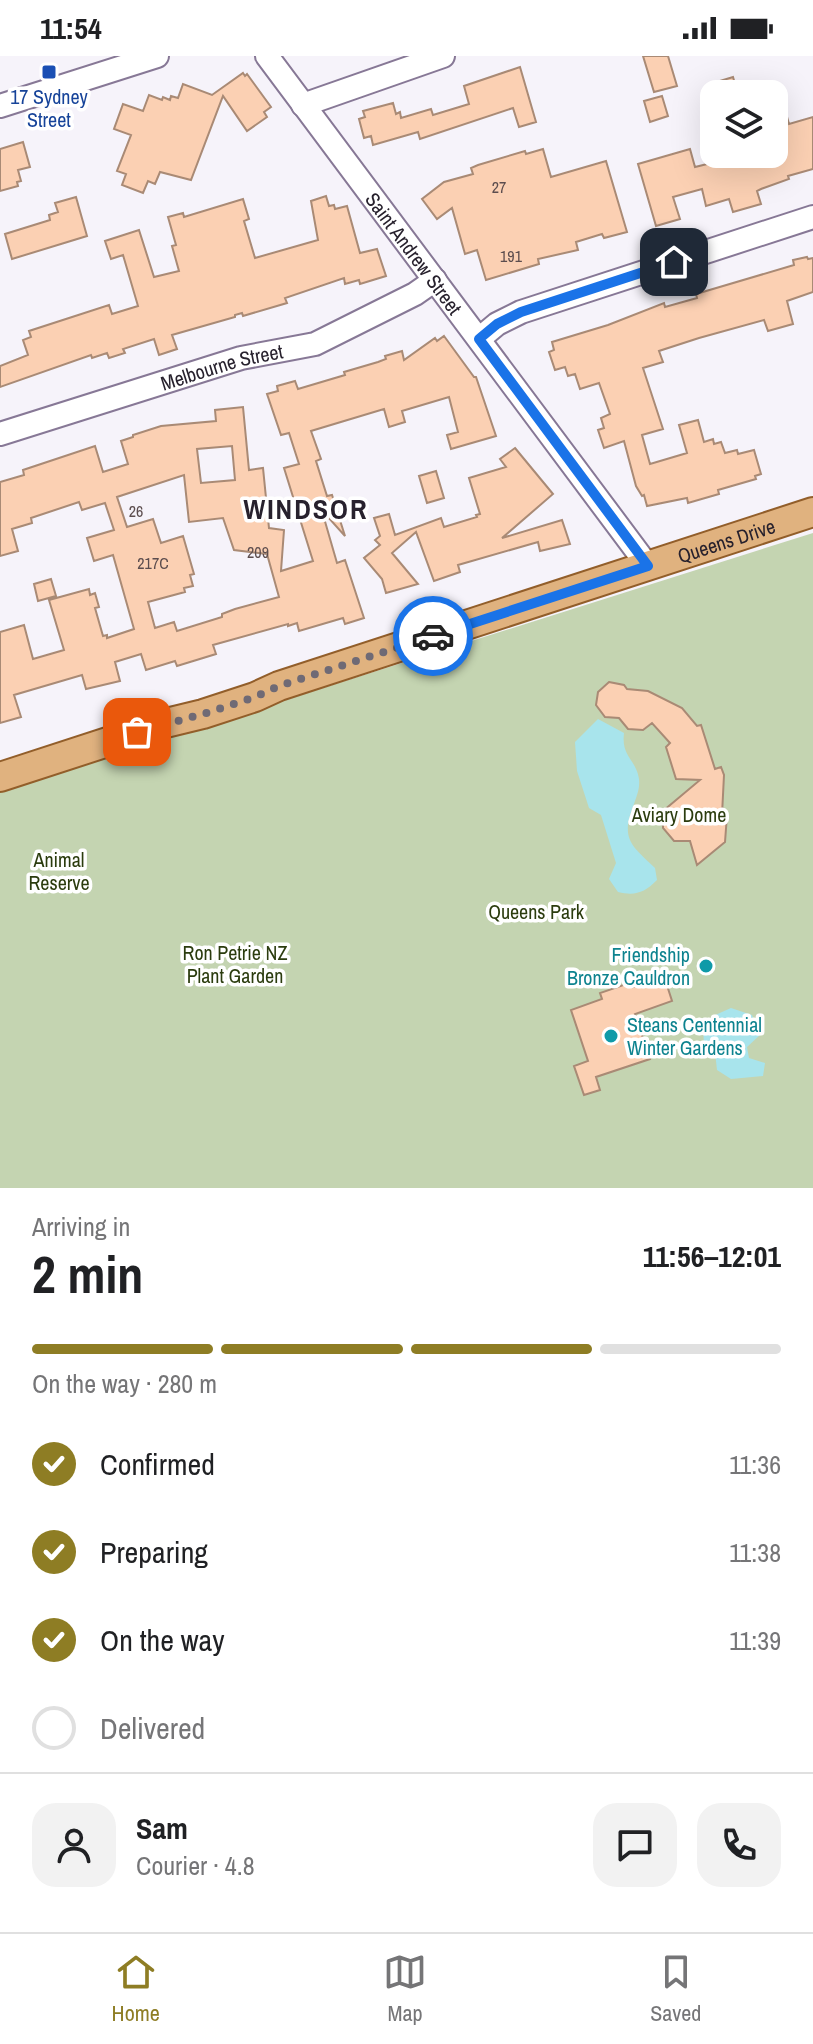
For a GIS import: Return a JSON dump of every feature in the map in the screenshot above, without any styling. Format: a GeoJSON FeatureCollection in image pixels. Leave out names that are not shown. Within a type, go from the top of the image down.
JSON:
{"type":"FeatureCollection","features":[{"type":"Feature","properties":{"kind":"main road","name":"Queens Drive"},"geometry":{"type":"LineString","coordinates":[[0,777],[203,714],[279,686],[813,512]]}},
{"type":"Feature","properties":{"kind":"street"},"geometry":{"type":"LineString","coordinates":[[0,106],[157,56]]}},
{"type":"Feature","properties":{"kind":"street","name":"Saint Andrew Street"},"geometry":{"type":"LineString","coordinates":[[267,56],[648,566]]}},
{"type":"Feature","properties":{"kind":"street"},"geometry":{"type":"LineString","coordinates":[[303,105],[443,56]]}},
{"type":"Feature","properties":{"kind":"street"},"geometry":{"type":"LineString","coordinates":[[479,339],[497,324],[521,312],[813,217]]}},
{"type":"Feature","properties":{"kind":"street","name":"Melbourne Street"},"geometry":{"type":"LineString","coordinates":[[0,434],[241,358],[315,344],[415,294],[435,280]]}},
{"type":"Feature","properties":{"kind":"green space","name":"Queens Park"},"geometry":{"type":"Polygon","coordinates":[[[813,533],[813,1188],[0,1188],[0,790],[813,533]]]}},
{"type":"Feature","properties":{"kind":"water"},"geometry":{"type":"Polygon","coordinates":[[[598,719],[624,733],[625,748],[639,779],[628,834],[634,847],[655,868],[657,880],[639,892],[618,892],[609,879],[616,863],[601,815],[589,808],[577,771],[575,742],[598,719]]]}},
{"type":"Feature","properties":{"kind":"water"},"geometry":{"type":"Polygon","coordinates":[[[731,1008],[752,1015],[760,1035],[747,1047],[749,1058],[765,1063],[763,1076],[731,1079],[717,1070],[715,1052],[704,1046],[703,1026],[713,1016],[731,1008]]]}},
{"type":"Feature","properties":{"kind":"building"},"geometry":{"type":"Polygon","coordinates":[[[643,56],[668,56],[677,86],[654,92],[643,56]]]}},
{"type":"Feature","properties":{"kind":"building"},"geometry":{"type":"Polygon","coordinates":[[[520,67],[536,122],[519,127],[513,108],[420,139],[418,132],[373,145],[371,136],[364,138],[359,119],[365,117],[363,111],[393,103],[396,114],[400,112],[401,118],[431,109],[433,115],[469,104],[464,86],[520,67]]]}},
{"type":"Feature","properties":{"kind":"building"},"geometry":{"type":"Polygon","coordinates":[[[243,73],[245,76],[247,74],[271,107],[264,112],[267,117],[247,131],[223,96],[191,180],[160,172],[155,184],[148,181],[143,193],[122,185],[126,174],[117,171],[131,135],[114,129],[123,104],[143,111],[149,95],[162,100],[163,97],[170,100],[171,96],[178,98],[183,84],[212,95],[243,73]]]}},
{"type":"Feature","properties":{"kind":"building"},"geometry":{"type":"Polygon","coordinates":[[[662,96],[668,116],[650,122],[644,101],[662,96]]]}},
{"type":"Feature","properties":{"kind":"building"},"geometry":{"type":"Polygon","coordinates":[[[813,117],[813,169],[788,176],[789,179],[757,191],[761,204],[733,212],[729,199],[706,206],[702,189],[673,197],[680,219],[656,226],[638,164],[690,149],[695,167],[788,168],[788,120],[789,124],[813,117]]]}},
{"type":"Feature","properties":{"kind":"building"},"geometry":{"type":"Polygon","coordinates":[[[23,142],[30,167],[18,170],[21,181],[17,182],[18,186],[0,191],[0,149],[23,142]]]}},
{"type":"Feature","properties":{"kind":"building"},"geometry":{"type":"Polygon","coordinates":[[[543,149],[551,177],[606,161],[627,232],[604,238],[602,234],[576,242],[578,250],[538,259],[539,264],[486,280],[477,250],[465,254],[452,208],[437,219],[422,199],[444,182],[473,174],[471,168],[478,165],[543,149]]]}},
{"type":"Feature","properties":{"kind":"building"},"geometry":{"type":"Polygon","coordinates":[[[326,196],[329,206],[334,205],[335,209],[347,206],[360,253],[377,249],[386,276],[360,284],[359,280],[345,284],[344,278],[285,298],[287,303],[243,316],[242,313],[172,335],[177,349],[159,355],[154,339],[123,349],[125,353],[109,358],[107,353],[92,358],[91,355],[0,387],[0,366],[28,355],[23,340],[31,337],[29,331],[109,305],[112,314],[138,306],[123,255],[111,259],[105,241],[139,230],[154,277],[179,271],[168,217],[183,213],[184,217],[243,199],[249,219],[244,221],[255,258],[318,240],[311,201],[326,196]]]}},
{"type":"Feature","properties":{"kind":"building"},"geometry":{"type":"Polygon","coordinates":[[[76,197],[87,236],[12,259],[5,234],[50,220],[49,215],[58,212],[55,203],[76,197]]]}},
{"type":"Feature","properties":{"kind":"building"},"geometry":{"type":"Polygon","coordinates":[[[813,258],[813,292],[787,301],[793,324],[768,331],[764,320],[699,338],[659,351],[663,362],[643,368],[663,429],[642,435],[650,464],[687,453],[679,425],[698,420],[704,442],[713,439],[714,444],[721,442],[725,453],[754,450],[761,474],[755,476],[756,479],[718,490],[719,494],[688,503],[687,498],[647,506],[644,495],[636,486],[624,441],[604,448],[598,430],[604,428],[601,418],[610,414],[599,383],[580,389],[575,374],[568,376],[565,367],[555,370],[549,352],[554,350],[552,342],[664,303],[665,307],[697,298],[696,294],[794,265],[793,260],[813,258]]]}},
{"type":"Feature","properties":{"kind":"building"},"geometry":{"type":"Polygon","coordinates":[[[444,336],[476,377],[496,436],[451,449],[447,435],[458,432],[449,397],[402,411],[405,422],[389,427],[384,409],[311,431],[321,459],[316,461],[327,496],[332,495],[345,536],[328,517],[324,518],[337,563],[345,560],[364,618],[345,624],[343,618],[299,631],[297,623],[288,624],[213,645],[216,654],[177,666],[175,661],[146,670],[141,654],[115,662],[120,681],[86,689],[82,675],[14,695],[21,717],[0,723],[0,632],[24,625],[33,659],[64,650],[49,600],[89,589],[90,595],[95,593],[99,607],[95,608],[103,636],[107,635],[107,638],[134,629],[113,555],[94,561],[87,538],[114,530],[105,503],[82,510],[79,502],[31,518],[32,523],[12,529],[18,551],[0,556],[0,482],[24,475],[23,470],[95,446],[103,472],[128,464],[121,441],[133,435],[161,426],[216,421],[215,410],[243,407],[249,470],[263,468],[269,528],[284,530],[281,571],[313,561],[284,468],[299,464],[289,433],[281,435],[267,394],[278,391],[277,386],[295,381],[298,389],[345,375],[344,372],[402,351],[404,360],[435,338],[437,341],[444,336]],[[232,446],[197,449],[201,483],[235,480],[232,446]],[[184,475],[117,497],[127,527],[153,519],[161,543],[183,536],[194,574],[190,575],[193,586],[184,588],[185,592],[148,602],[155,628],[174,622],[177,631],[222,617],[222,614],[235,609],[279,597],[267,554],[234,550],[223,518],[189,522],[184,475]]]}},
{"type":"Feature","properties":{"kind":"building"},"geometry":{"type":"Polygon","coordinates":[[[515,448],[553,494],[502,538],[562,520],[570,544],[540,551],[538,542],[458,565],[460,572],[434,581],[416,532],[392,553],[418,584],[386,593],[382,579],[364,558],[380,545],[375,540],[380,536],[374,518],[389,514],[395,535],[441,518],[444,527],[477,517],[480,514],[469,478],[506,467],[500,459],[515,448]]]}},
{"type":"Feature","properties":{"kind":"building"},"geometry":{"type":"Polygon","coordinates":[[[436,471],[444,498],[427,503],[419,476],[436,471]]]}},
{"type":"Feature","properties":{"kind":"building"},"geometry":{"type":"Polygon","coordinates":[[[51,579],[56,596],[38,601],[34,584],[51,579]]]}},
{"type":"Feature","properties":{"kind":"building"},"geometry":{"type":"Polygon","coordinates":[[[609,682],[624,685],[627,689],[648,691],[682,708],[697,726],[701,725],[715,769],[721,767],[724,775],[722,815],[727,815],[725,842],[697,865],[690,841],[674,841],[663,828],[663,811],[700,780],[676,779],[666,747],[670,743],[652,723],[643,730],[628,729],[619,718],[605,717],[596,705],[598,692],[609,682]]]}},
{"type":"Feature","properties":{"kind":"building","name":"Steans Centennial Winter Gardens"},"geometry":{"type":"Polygon","coordinates":[[[664,976],[672,1001],[635,1014],[650,1059],[596,1077],[600,1090],[584,1095],[574,1066],[588,1061],[571,1010],[602,999],[600,993],[632,982],[633,987],[664,976]]]}},
{"type":"Feature","properties":{"kind":"way so far"},"geometry":{"type":"LineString","coordinates":[[137,732],[203,714],[433,636]]}},
{"type":"Feature","properties":{"kind":"place","name":"17 Sydney Street"},"geometry":{"type":"Point","coordinates":[49,72]}},
{"type":"Feature","properties":{"kind":"place","name":"Friendship Bronze Cauldron"},"geometry":{"type":"Point","coordinates":[706,966]}},
{"type":"Feature","properties":{"kind":"place","name":"Steans Centennial Winter Gardens"},"geometry":{"type":"Point","coordinates":[611,1036]}},
{"type":"Feature","properties":{"kind":"district","name":"WINDSOR"},"geometry":{"type":"Point","coordinates":[306,509]}},
{"type":"Feature","properties":{"kind":"route"},"geometry":{"type":"LineString","coordinates":[[433,636],[648,566],[479,339],[497,324],[521,312],[674,262]]}},
{"type":"Feature","properties":{"kind":"park label","name":"Aviary Dome"},"geometry":{"type":"Point","coordinates":[679,814]}},
{"type":"Feature","properties":{"kind":"park label","name":"Animal Reserve"},"geometry":{"type":"Point","coordinates":[59,870]}},
{"type":"Feature","properties":{"kind":"park label","name":"Ron Petrie NZ Plant Garden"},"geometry":{"type":"Point","coordinates":[235,964]}}]}
